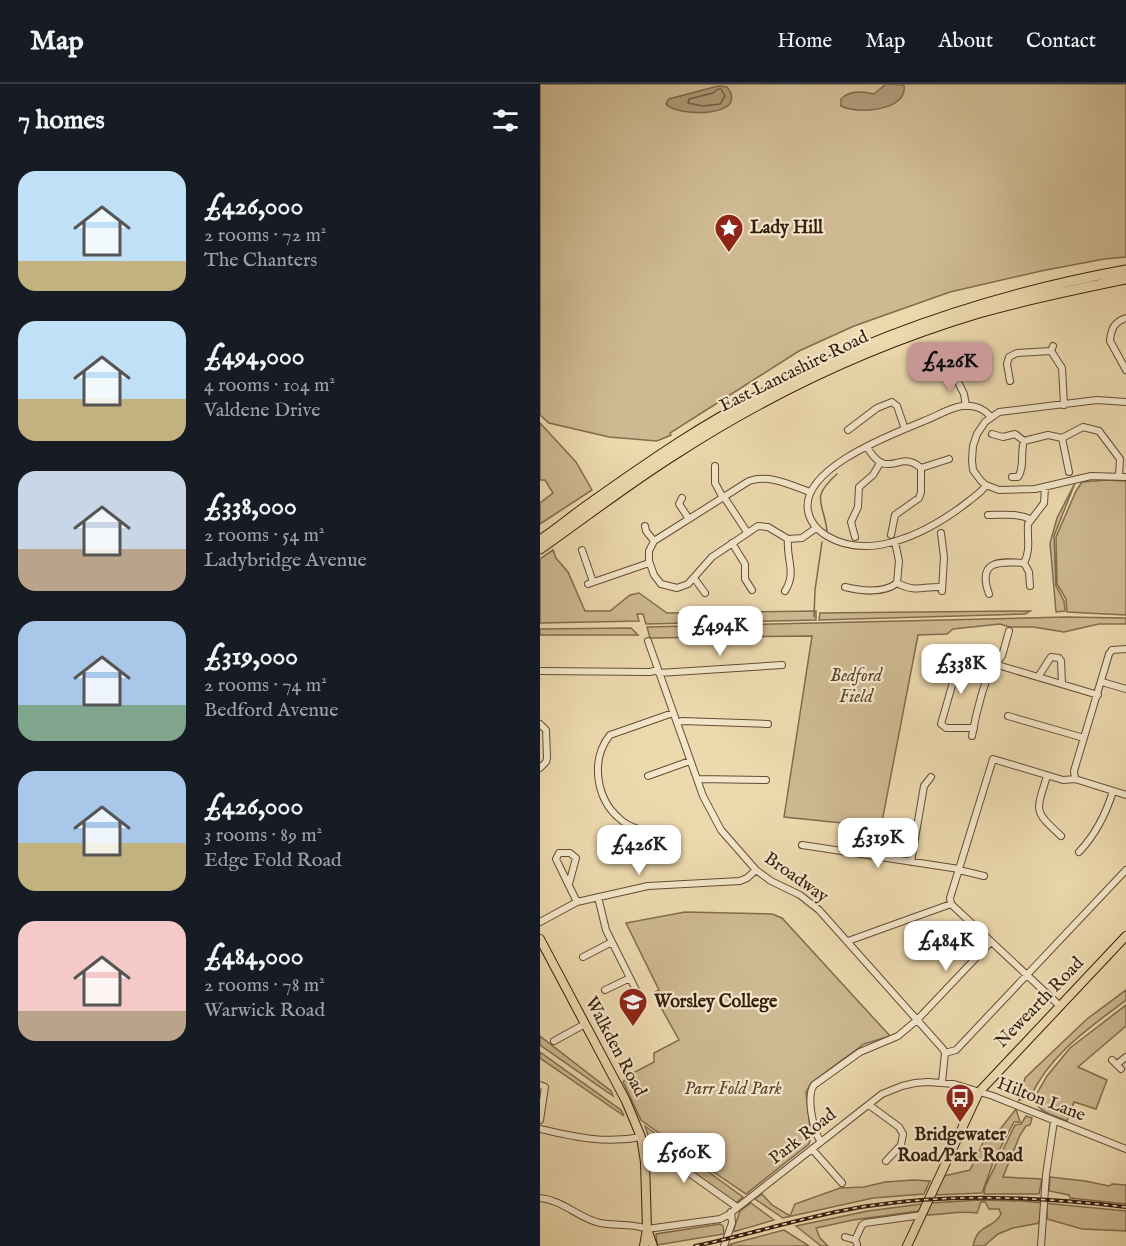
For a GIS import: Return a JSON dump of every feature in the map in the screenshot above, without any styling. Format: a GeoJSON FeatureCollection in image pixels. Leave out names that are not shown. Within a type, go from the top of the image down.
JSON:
{"type":"FeatureCollection","features":[{"type":"Feature","properties":{"kind":"highway","name":"East Lancashire Road"},"geometry":{"type":"LineString","coordinates":[[540,540],[687,438],[791,379],[909,329],[998,300],[1126,270]]}},
{"type":"Feature","properties":{"kind":"highway","name":"East Lancashire Road"},"geometry":{"type":"LineString","coordinates":[[540,549],[664,461],[710,433],[802,383],[860,356],[978,313],[1126,279]]}},
{"type":"Feature","properties":{"kind":"main road","name":"Newearth Road"},"geometry":{"type":"LineString","coordinates":[[907,1246],[979,1092],[1126,936]]}},
{"type":"Feature","properties":{"kind":"main road","name":"Walkden Road"},"geometry":{"type":"LineString","coordinates":[[540,939],[626,1101],[642,1140],[647,1229],[644,1246]]}},
{"type":"Feature","properties":{"kind":"main road"},"geometry":{"type":"LineString","coordinates":[[647,1229],[653,1246]]}},
{"type":"Feature","properties":{"kind":"street"},"geometry":{"type":"LineString","coordinates":[[1126,318],[1114,325],[1110,341],[1126,370]]}},
{"type":"Feature","properties":{"kind":"street"},"geometry":{"type":"LineString","coordinates":[[1010,381],[1011,372],[1007,362],[1012,354],[1052,348],[1062,368],[1064,405]]}},
{"type":"Feature","properties":{"kind":"street"},"geometry":{"type":"LineString","coordinates":[[956,375],[966,406]]}},
{"type":"Feature","properties":{"kind":"street"},"geometry":{"type":"LineString","coordinates":[[1024,441],[1048,435],[1062,438],[1083,427],[1099,431],[1120,459],[1123,476],[1078,477],[1045,487],[1005,490],[986,485],[973,470],[972,453],[977,434],[991,417],[1004,411],[1020,411],[1097,400],[1126,402]]}},
{"type":"Feature","properties":{"kind":"street"},"geometry":{"type":"LineString","coordinates":[[847,431],[877,408],[892,402],[897,406],[905,429]]}},
{"type":"Feature","properties":{"kind":"street"},"geometry":{"type":"LineString","coordinates":[[986,485],[953,513],[932,527],[895,542],[875,546],[850,545],[835,540],[816,528],[808,512],[810,492],[824,474],[867,447],[948,410],[966,406],[981,408],[991,417]]}},
{"type":"Feature","properties":{"kind":"street"},"geometry":{"type":"LineString","coordinates":[[992,434],[1003,437],[1015,434],[1024,441]]}},
{"type":"Feature","properties":{"kind":"street"},"geometry":{"type":"LineString","coordinates":[[1062,438],[1069,467]]}},
{"type":"Feature","properties":{"kind":"street"},"geometry":{"type":"LineString","coordinates":[[1012,477],[1018,477],[1021,472],[1021,453],[1024,441]]}},
{"type":"Feature","properties":{"kind":"street"},"geometry":{"type":"LineString","coordinates":[[867,447],[880,463],[888,465],[905,461],[921,468],[945,462]]}},
{"type":"Feature","properties":{"kind":"street"},"geometry":{"type":"LineString","coordinates":[[853,535],[851,522],[858,507],[858,490],[873,475],[880,463]]}},
{"type":"Feature","properties":{"kind":"street"},"geometry":{"type":"LineString","coordinates":[[893,530],[895,515],[916,502],[920,495],[921,468]]}},
{"type":"Feature","properties":{"kind":"street"},"geometry":{"type":"LineString","coordinates":[[713,471],[716,486],[747,532]]}},
{"type":"Feature","properties":{"kind":"street"},"geometry":{"type":"LineString","coordinates":[[810,492],[774,479],[760,478],[744,483],[654,541],[649,551],[649,563],[654,575],[662,584],[683,586],[694,578],[712,557],[758,526],[765,526],[788,539],[802,538],[816,528]]}},
{"type":"Feature","properties":{"kind":"street"},"geometry":{"type":"LineString","coordinates":[[1024,563],[1029,552],[1030,519],[1044,503],[1045,487]]}},
{"type":"Feature","properties":{"kind":"street"},"geometry":{"type":"LineString","coordinates":[[678,502],[689,519]]}},
{"type":"Feature","properties":{"kind":"street"},"geometry":{"type":"LineString","coordinates":[[987,515],[1019,514],[1030,519]]}},
{"type":"Feature","properties":{"kind":"street"},"geometry":{"type":"LineString","coordinates":[[643,529],[654,541]]}},
{"type":"Feature","properties":{"kind":"street"},"geometry":{"type":"LineString","coordinates":[[897,583],[911,590],[925,586],[942,589],[944,557],[940,533]]}},
{"type":"Feature","properties":{"kind":"street"},"geometry":{"type":"LineString","coordinates":[[788,539],[787,551],[792,572],[786,589],[794,592]]}},
{"type":"Feature","properties":{"kind":"street"},"geometry":{"type":"LineString","coordinates":[[844,587],[879,590],[890,588],[897,583],[900,561],[895,542]]}},
{"type":"Feature","properties":{"kind":"street"},"geometry":{"type":"LineString","coordinates":[[732,543],[746,564],[745,579],[751,588],[742,591]]}},
{"type":"Feature","properties":{"kind":"street"},"geometry":{"type":"LineString","coordinates":[[582,550],[591,583],[649,563]]}},
{"type":"Feature","properties":{"kind":"street"},"geometry":{"type":"LineString","coordinates":[[986,591],[985,576],[989,564],[1024,563]]}},
{"type":"Feature","properties":{"kind":"street"},"geometry":{"type":"LineString","coordinates":[[1024,563],[1029,572],[1030,588]]}},
{"type":"Feature","properties":{"kind":"street"},"geometry":{"type":"LineString","coordinates":[[694,578],[701,592]]}},
{"type":"Feature","properties":{"kind":"street"},"geometry":{"type":"LineString","coordinates":[[972,736],[977,710],[992,668],[1002,656],[1010,631]]}},
{"type":"Feature","properties":{"kind":"street","name":"Broadway"},"geometry":{"type":"LineString","coordinates":[[648,640],[690,761],[706,802],[721,830],[756,870],[771,881],[807,899],[848,941],[945,1053]]}},
{"type":"Feature","properties":{"kind":"street"},"geometry":{"type":"LineString","coordinates":[[974,728],[946,728],[941,723],[961,654],[965,650],[971,649],[993,656],[1003,667],[1098,695]]}},
{"type":"Feature","properties":{"kind":"street"},"geometry":{"type":"LineString","coordinates":[[1075,778],[1074,771],[1110,652],[1126,649]]}},
{"type":"Feature","properties":{"kind":"street"},"geometry":{"type":"LineString","coordinates":[[1038,677],[1051,657],[1059,657],[1062,684]]}},
{"type":"Feature","properties":{"kind":"street"},"geometry":{"type":"LineString","coordinates":[[540,670],[658,672],[778,664]]}},
{"type":"Feature","properties":{"kind":"street"},"geometry":{"type":"LineString","coordinates":[[1102,682],[1126,689]]}},
{"type":"Feature","properties":{"kind":"street"},"geometry":{"type":"LineString","coordinates":[[664,833],[621,820],[603,797],[597,771],[604,743],[610,735],[673,713]]}},
{"type":"Feature","properties":{"kind":"street"},"geometry":{"type":"LineString","coordinates":[[1008,716],[1084,738]]}},
{"type":"Feature","properties":{"kind":"street"},"geometry":{"type":"LineString","coordinates":[[677,723],[768,724]]}},
{"type":"Feature","properties":{"kind":"street"},"geometry":{"type":"LineString","coordinates":[[540,724],[546,730],[547,758],[540,768]]}},
{"type":"Feature","properties":{"kind":"street"},"geometry":{"type":"LineString","coordinates":[[1060,1006],[951,904],[950,898],[993,759],[1063,780],[1075,778],[1126,795]]}},
{"type":"Feature","properties":{"kind":"street"},"geometry":{"type":"LineString","coordinates":[[648,776],[690,761]]}},
{"type":"Feature","properties":{"kind":"street"},"geometry":{"type":"LineString","coordinates":[[1047,776],[1038,810],[1044,820],[1060,833]]}},
{"type":"Feature","properties":{"kind":"street"},"geometry":{"type":"LineString","coordinates":[[697,779],[766,780]]}},
{"type":"Feature","properties":{"kind":"street"},"geometry":{"type":"LineString","coordinates":[[911,862],[924,786],[928,779]]}},
{"type":"Feature","properties":{"kind":"street"},"geometry":{"type":"LineString","coordinates":[[1080,852],[1090,841],[1106,815],[1113,791]]}},
{"type":"Feature","properties":{"kind":"street"},"geometry":{"type":"LineString","coordinates":[[802,845],[984,876]]}},
{"type":"Feature","properties":{"kind":"street"},"geometry":{"type":"LineString","coordinates":[[569,884],[576,858],[570,853],[559,853],[556,859],[578,902]]}},
{"type":"Feature","properties":{"kind":"street"},"geometry":{"type":"LineString","coordinates":[[540,922],[578,902],[598,897],[662,884],[740,881],[756,870]]}},
{"type":"Feature","properties":{"kind":"street"},"geometry":{"type":"LineString","coordinates":[[942,1082],[945,1053],[956,1050],[1126,870]]}},
{"type":"Feature","properties":{"kind":"street"},"geometry":{"type":"LineString","coordinates":[[598,897],[604,926],[641,1000]]}},
{"type":"Feature","properties":{"kind":"street"},"geometry":{"type":"LineString","coordinates":[[848,941],[951,904]]}},
{"type":"Feature","properties":{"kind":"street"},"geometry":{"type":"LineString","coordinates":[[583,957],[612,942]]}},
{"type":"Feature","properties":{"kind":"street"},"geometry":{"type":"LineString","coordinates":[[821,1142],[817,1137],[810,1102],[810,1091],[814,1085],[860,1052],[898,1036],[917,1020],[991,942]]}},
{"type":"Feature","properties":{"kind":"street"},"geometry":{"type":"LineString","coordinates":[[605,990],[630,978]]}},
{"type":"Feature","properties":{"kind":"street"},"geometry":{"type":"LineString","coordinates":[[554,1041],[585,1024]]}},
{"type":"Feature","properties":{"kind":"street"},"geometry":{"type":"LineString","coordinates":[[1117,1064],[1126,1057]]}},
{"type":"Feature","properties":{"kind":"street","name":"Park Road"},"geometry":{"type":"LineString","coordinates":[[540,1198],[558,1202],[597,1222],[640,1226],[647,1229],[674,1227],[724,1217],[882,1094],[902,1086],[928,1082],[942,1082],[979,1092]]}},
{"type":"Feature","properties":{"kind":"street"},"geometry":{"type":"LineString","coordinates":[[540,1120],[543,1086]]}},
{"type":"Feature","properties":{"kind":"street","name":"Hilton Lane"},"geometry":{"type":"LineString","coordinates":[[979,1092],[1126,1149]]}},
{"type":"Feature","properties":{"kind":"street"},"geometry":{"type":"LineString","coordinates":[[869,1105],[899,1127],[903,1134],[901,1145],[885,1161]]}},
{"type":"Feature","properties":{"kind":"street"},"geometry":{"type":"LineString","coordinates":[[1041,1246],[1046,1175],[1054,1121]]}},
{"type":"Feature","properties":{"kind":"street"},"geometry":{"type":"LineString","coordinates":[[540,1129],[579,1138],[608,1141],[642,1140],[740,1205]]}},
{"type":"Feature","properties":{"kind":"street"},"geometry":{"type":"LineString","coordinates":[[812,1149],[842,1183]]}},
{"type":"Feature","properties":{"kind":"street"},"geometry":{"type":"LineString","coordinates":[[724,1246],[732,1223],[731,1212]]}},
{"type":"Feature","properties":{"kind":"street"},"geometry":{"type":"LineString","coordinates":[[845,1237],[856,1242],[862,1225],[865,1223],[922,1215]]}},
{"type":"Feature","properties":{"kind":"street"},"geometry":{"type":"LineString","coordinates":[[724,1217],[729,1231]]}},
{"type":"Feature","properties":{"kind":"green space"},"geometry":{"type":"Polygon","coordinates":[[[540,84],[1126,84],[1126,257],[1041,271],[950,292],[854,326],[799,351],[670,433],[671,435],[657,441],[609,437],[549,423],[540,415],[540,84]]]}},
{"type":"Feature","properties":{"kind":"green space"},"geometry":{"type":"Polygon","coordinates":[[[540,423],[576,462],[592,490],[540,524],[540,503],[553,493],[545,480],[540,480],[540,423]]]}},
{"type":"Feature","properties":{"kind":"green space"},"geometry":{"type":"Polygon","coordinates":[[[1126,481],[1126,615],[1067,612],[1066,599],[1057,584],[1056,537],[1082,482],[1126,481]]]}},
{"type":"Feature","properties":{"kind":"green space"},"geometry":{"type":"Polygon","coordinates":[[[1075,483],[1054,536],[1056,586],[1064,601],[1065,611],[1056,612],[1050,543],[1057,518],[1075,483]]]}},
{"type":"Feature","properties":{"kind":"green space"},"geometry":{"type":"Polygon","coordinates":[[[553,550],[556,558],[568,572],[585,611],[610,611],[630,595],[639,593],[667,613],[816,611],[816,620],[646,624],[643,614],[637,614],[639,621],[540,623],[540,559],[553,550]]]}},
{"type":"Feature","properties":{"kind":"green space"},"geometry":{"type":"Polygon","coordinates":[[[1030,611],[1025,614],[819,620],[820,613],[1030,611]]]}},
{"type":"Feature","properties":{"kind":"green space","name":"Bedford Field"},"geometry":{"type":"Polygon","coordinates":[[[1066,617],[1126,618],[1126,624],[1099,624],[1064,632],[1000,624],[953,629],[947,634],[918,635],[881,827],[784,817],[812,636],[650,638],[647,627],[1066,617]]]}},
{"type":"Feature","properties":{"kind":"green space"},"geometry":{"type":"Polygon","coordinates":[[[631,628],[638,635],[540,635],[540,629],[631,628]]]}},
{"type":"Feature","properties":{"kind":"green space","name":"Parr Fold Park"},"geometry":{"type":"Polygon","coordinates":[[[685,912],[772,914],[782,918],[890,1036],[864,1044],[811,1083],[806,1092],[811,1137],[809,1144],[746,1194],[699,1162],[700,1158],[698,1161],[641,1120],[623,1082],[631,1074],[654,1062],[654,1053],[679,1040],[653,993],[659,990],[626,923],[685,912]]]}},
{"type":"Feature","properties":{"kind":"green space"},"geometry":{"type":"Polygon","coordinates":[[[1126,990],[1126,1000],[1071,1043],[1048,1068],[1030,1098],[1019,1100],[1025,1078],[1087,1019],[1126,990]]]}},
{"type":"Feature","properties":{"kind":"green space"},"geometry":{"type":"Polygon","coordinates":[[[1126,1005],[1126,1026],[1078,1067],[1107,1080],[1096,1109],[1074,1102],[1067,1121],[1042,1110],[1035,1097],[1047,1076],[1070,1048],[1126,1005]]]}},
{"type":"Feature","properties":{"kind":"green space"},"geometry":{"type":"Polygon","coordinates":[[[540,1036],[611,1091],[613,1096],[540,1045],[540,1036]]]}},
{"type":"Feature","properties":{"kind":"green space"},"geometry":{"type":"Polygon","coordinates":[[[540,1052],[621,1110],[624,1116],[540,1058],[540,1052]]]}},
{"type":"Feature","properties":{"kind":"green space"},"geometry":{"type":"Polygon","coordinates":[[[1016,1109],[1020,1122],[1014,1122],[994,1160],[982,1193],[935,1195],[944,1176],[970,1170],[988,1132],[998,1132],[1016,1109]]]}},
{"type":"Feature","properties":{"kind":"green space"},"geometry":{"type":"Polygon","coordinates":[[[1026,1116],[1032,1118],[1030,1125],[1026,1126],[1020,1135],[1003,1177],[1042,1179],[1039,1194],[984,1194],[985,1187],[1015,1125],[1021,1124],[1026,1116]]]}},
{"type":"Feature","properties":{"kind":"green space"},"geometry":{"type":"Polygon","coordinates":[[[645,1126],[743,1197],[735,1204],[650,1141],[645,1126]]]}},
{"type":"Feature","properties":{"kind":"green space"},"geometry":{"type":"Polygon","coordinates":[[[1050,1177],[1109,1186],[1112,1184],[1126,1185],[1126,1204],[1070,1198],[1069,1195],[1049,1191],[1050,1177]]]}},
{"type":"Feature","properties":{"kind":"green space"},"geometry":{"type":"Polygon","coordinates":[[[913,1180],[930,1181],[924,1194],[873,1198],[783,1218],[755,1199],[762,1194],[772,1205],[790,1216],[795,1204],[840,1188],[913,1180]]]}},
{"type":"Feature","properties":{"kind":"green space"},"geometry":{"type":"Polygon","coordinates":[[[980,1200],[1022,1201],[1126,1211],[1126,1231],[1082,1229],[1047,1219],[1047,1209],[1041,1209],[1039,1223],[1013,1228],[998,1234],[984,1246],[973,1246],[978,1233],[998,1219],[1001,1214],[999,1209],[989,1209],[985,1202],[981,1202],[977,1213],[926,1215],[931,1203],[980,1200]]]}},
{"type":"Feature","properties":{"kind":"green space"},"geometry":{"type":"Polygon","coordinates":[[[751,1203],[774,1220],[733,1232],[740,1211],[751,1203]]]}},
{"type":"Feature","properties":{"kind":"green space"},"geometry":{"type":"Polygon","coordinates":[[[922,1204],[919,1211],[853,1220],[816,1228],[820,1238],[828,1246],[821,1246],[796,1226],[868,1211],[922,1204]]]}},
{"type":"Feature","properties":{"kind":"green space"},"geometry":{"type":"Polygon","coordinates":[[[720,1224],[723,1226],[724,1234],[657,1245],[656,1234],[720,1224]]]}},
{"type":"Feature","properties":{"kind":"green space"},"geometry":{"type":"Polygon","coordinates":[[[784,1230],[809,1246],[728,1246],[731,1244],[784,1230]]]}},
{"type":"Feature","properties":{"kind":"water"},"geometry":{"type":"Polygon","coordinates":[[[886,84],[904,85],[903,94],[890,106],[858,110],[841,106],[841,99],[848,94],[860,92],[874,94],[886,84]]]}},
{"type":"Feature","properties":{"kind":"water"},"geometry":{"type":"Polygon","coordinates":[[[718,86],[727,87],[732,97],[729,105],[721,109],[696,113],[672,108],[666,104],[669,99],[718,86]]]}},
{"type":"Feature","properties":{"kind":"waterway"},"geometry":{"type":"LineString","coordinates":[[827,531],[820,501],[821,495],[828,482],[837,474]]}},
{"type":"Feature","properties":{"kind":"waterway"},"geometry":{"type":"LineString","coordinates":[[814,617],[815,590],[822,542]]}},
{"type":"Feature","properties":{"kind":"railway"},"geometry":{"type":"LineString","coordinates":[[695,1246],[824,1214],[868,1206],[932,1199],[1029,1199],[1126,1207]]}},
{"type":"Feature","properties":{"kind":"place","name":"Lady Hill"},"geometry":{"type":"Point","coordinates":[729,254]}},
{"type":"Feature","properties":{"kind":"place","name":"Worsley College"},"geometry":{"type":"Point","coordinates":[633,1028]}},
{"type":"Feature","properties":{"kind":"place","name":"Bridgewater Road/Park Road"},"geometry":{"type":"Point","coordinates":[960,1124]}}]}
